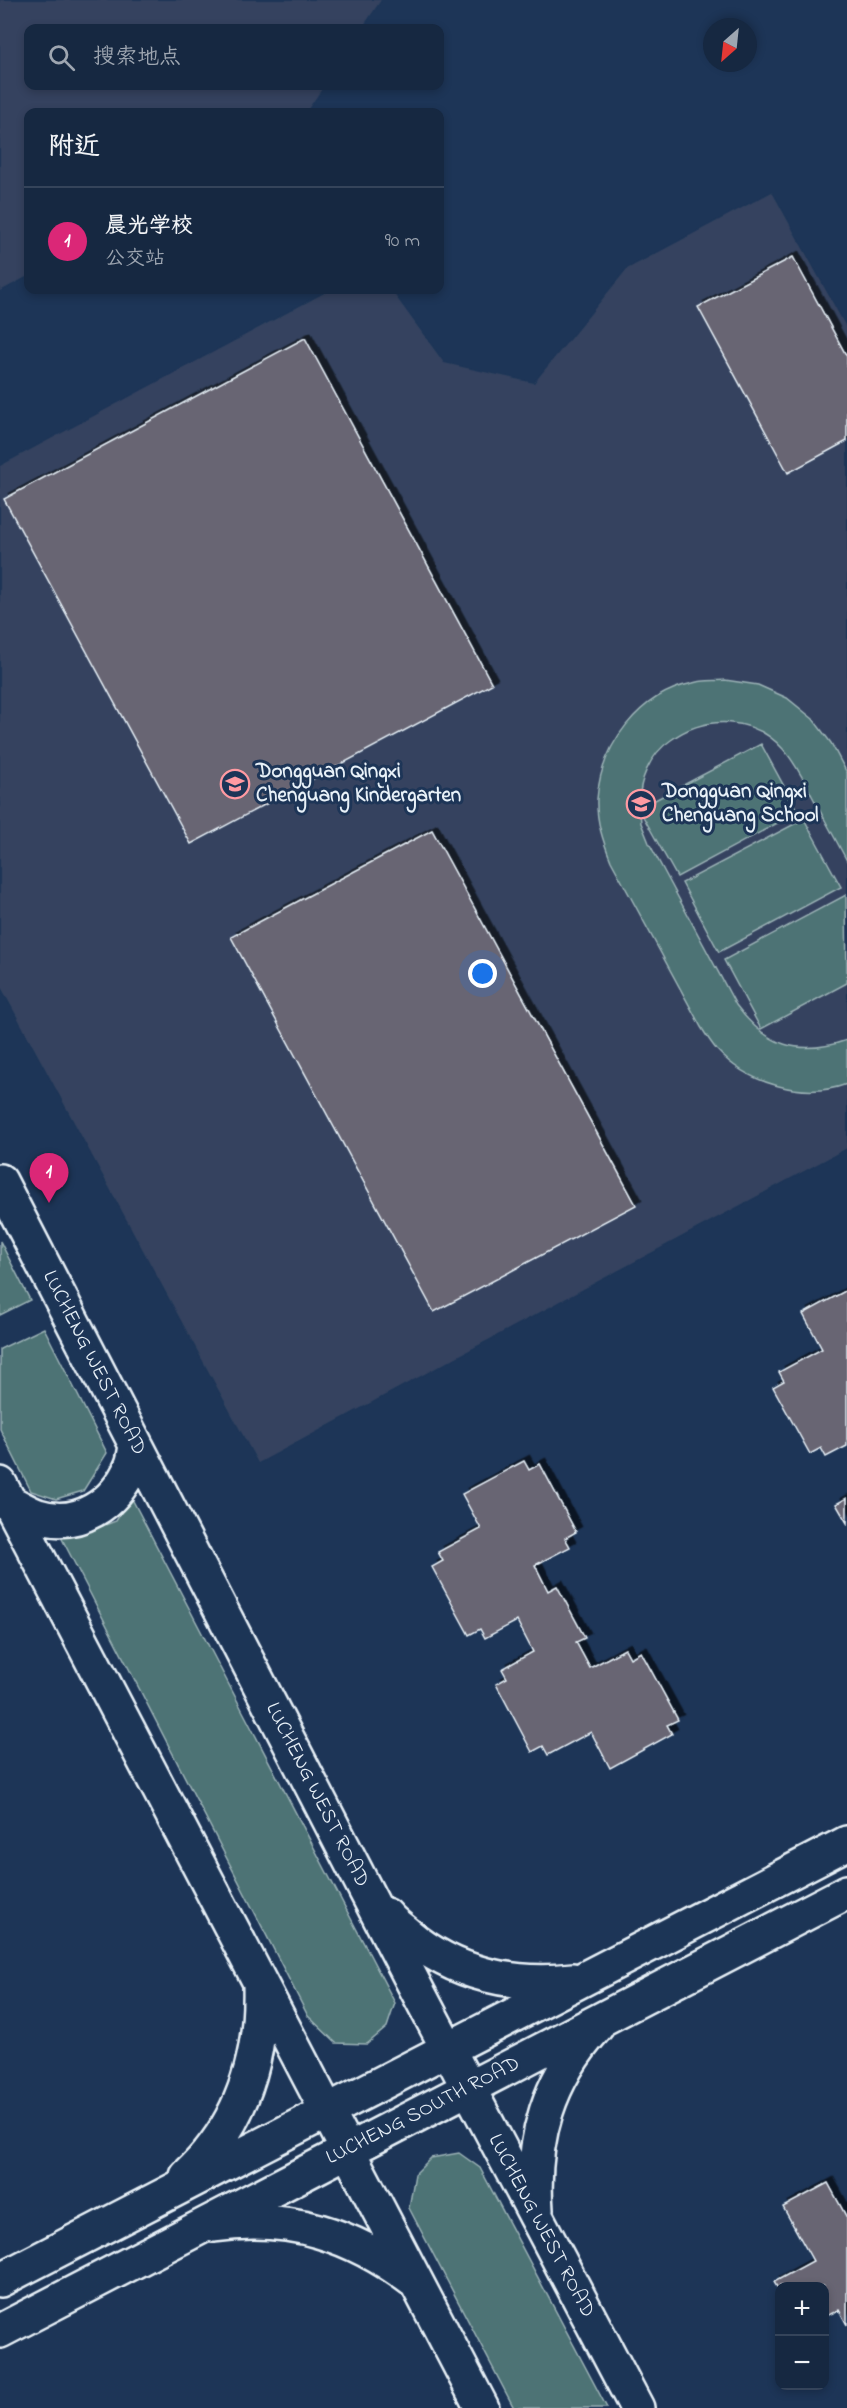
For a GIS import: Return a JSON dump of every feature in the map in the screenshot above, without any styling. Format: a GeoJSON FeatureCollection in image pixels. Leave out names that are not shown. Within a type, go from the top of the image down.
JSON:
{"type":"FeatureCollection","features":[{"type":"Feature","properties":{"kind":"street","name":"LUCHENG WEST ROAD"},"geometry":{"type":"LineString","coordinates":[[0,1181],[448,2050],[637,2408]]}},
{"type":"Feature","properties":{"kind":"street"},"geometry":{"type":"LineString","coordinates":[[4,1493],[38,1516],[64,1520],[87,1515],[106,1503],[120,1485],[131,1467],[136,1445]]}},
{"type":"Feature","properties":{"kind":"street"},"geometry":{"type":"LineString","coordinates":[[4,1493],[482,2408]]}},
{"type":"Feature","properties":{"kind":"street","name":"LUCHENG SOUTH ROAD"},"geometry":{"type":"LineString","coordinates":[[0,2280],[847,1843]]}},
{"type":"Feature","properties":{"kind":"street"},"geometry":{"type":"LineString","coordinates":[[364,1886],[390,1920],[422,1947],[459,1967],[500,1979],[542,1984],[584,1979]]}},
{"type":"Feature","properties":{"kind":"street","name":"LUCHENG SOUTH ROAD"},"geometry":{"type":"LineString","coordinates":[[0,2331],[847,1892]]}},
{"type":"Feature","properties":{"kind":"street"},"geometry":{"type":"LineString","coordinates":[[168,2193],[197,2166],[223,2134],[242,2098],[254,2060],[261,2020],[260,1980]]}},
{"type":"Feature","properties":{"kind":"street"},"geometry":{"type":"LineString","coordinates":[[537,2218],[534,2181],[537,2144],[546,2109],[561,2075],[581,2044],[606,2017]]}},
{"type":"Feature","properties":{"kind":"street"},"geometry":{"type":"LineString","coordinates":[[201,2227],[248,2222],[277,2222],[315,2229],[352,2241],[377,2255],[416,2283]]}},
{"type":"Feature","properties":{"kind":"shaded area"},"geometry":{"type":"Polygon","coordinates":[[[0,0],[381,0],[365,24],[24,24],[24,90],[321,90],[309,108],[24,108],[24,278],[0,291],[0,0]]]}},
{"type":"Feature","properties":{"kind":"shaded area"},"geometry":{"type":"Polygon","coordinates":[[[772,192],[847,329],[847,1148],[258,1463],[0,985],[0,466],[322,294],[394,294],[444,363],[534,383],[627,269],[772,192]]]}},
{"type":"Feature","properties":{"kind":"green space"},"geometry":{"type":"Polygon","coordinates":[[[725,680],[758,685],[787,698],[813,719],[831,743],[847,773],[847,861],[795,764],[771,738],[744,725],[714,723],[699,726],[671,740],[657,753],[646,770],[641,789],[640,808],[761,744],[798,812],[677,877],[640,811],[641,823],[649,843],[736,1005],[747,1019],[772,1039],[799,1047],[830,1045],[847,1040],[847,1084],[830,1089],[795,1089],[777,1086],[744,1072],[717,1050],[701,1027],[611,861],[599,823],[597,799],[600,779],[615,741],[626,725],[656,698],[674,689],[697,682],[725,680]]]}},
{"type":"Feature","properties":{"kind":"green space"},"geometry":{"type":"Polygon","coordinates":[[[804,819],[841,887],[719,952],[682,883],[804,819]]]}},
{"type":"Feature","properties":{"kind":"green space"},"geometry":{"type":"Polygon","coordinates":[[[846,895],[847,983],[761,1029],[724,960],[846,895]]]}},
{"type":"Feature","properties":{"kind":"green space"},"geometry":{"type":"Polygon","coordinates":[[[0,1241],[30,1300],[0,1315],[0,1241]]]}},
{"type":"Feature","properties":{"kind":"green space"},"geometry":{"type":"Polygon","coordinates":[[[44,1328],[107,1453],[83,1491],[56,1499],[31,1491],[0,1429],[0,1349],[44,1328]]]}},
{"type":"Feature","properties":{"kind":"green space"},"geometry":{"type":"Polygon","coordinates":[[[131,1497],[395,2003],[387,2027],[367,2044],[336,2043],[308,2016],[59,1533],[89,1531],[116,1521],[131,1497]]]}},
{"type":"Feature","properties":{"kind":"green space"},"geometry":{"type":"Polygon","coordinates":[[[459,2153],[480,2168],[607,2408],[514,2408],[409,2208],[415,2174],[431,2158],[459,2153]]]}},
{"type":"Feature","properties":{"kind":"building"},"geometry":{"type":"Polygon","coordinates":[[[793,257],[847,357],[847,441],[788,473],[698,307],[793,257]]]}},
{"type":"Feature","properties":{"kind":"building"},"geometry":{"type":"Polygon","coordinates":[[[305,338],[492,684],[191,844],[4,499],[305,338]]]}},
{"type":"Feature","properties":{"kind":"building"},"geometry":{"type":"Polygon","coordinates":[[[432,830],[636,1205],[434,1312],[231,937],[432,830]]]}},
{"type":"Feature","properties":{"kind":"building"},"geometry":{"type":"Polygon","coordinates":[[[847,1290],[847,1446],[826,1457],[821,1448],[810,1454],[773,1387],[784,1381],[779,1372],[822,1349],[803,1314],[847,1290]]]}},
{"type":"Feature","properties":{"kind":"building"},"geometry":{"type":"Polygon","coordinates":[[[524,1461],[529,1470],[540,1464],[576,1532],[565,1538],[570,1547],[535,1565],[548,1591],[557,1586],[585,1638],[576,1642],[590,1668],[625,1649],[630,1658],[641,1652],[678,1720],[667,1725],[672,1734],[610,1768],[591,1732],[548,1755],[543,1746],[532,1752],[496,1684],[507,1678],[502,1669],[533,1652],[517,1621],[485,1638],[480,1629],[469,1635],[432,1567],[443,1561],[438,1552],[481,1529],[462,1494],[524,1461]]]}},
{"type":"Feature","properties":{"kind":"building"},"geometry":{"type":"Polygon","coordinates":[[[847,1498],[847,1523],[836,1504],[847,1498]]]}},
{"type":"Feature","properties":{"kind":"building"},"geometry":{"type":"Polygon","coordinates":[[[828,2183],[847,2218],[847,2325],[839,2310],[829,2315],[829,2282],[774,2282],[813,2261],[783,2207],[828,2183]]]}},
{"type":"Feature","properties":{"kind":"place","name":"Dongguan Qingxi Chenguang Kindergarten"},"geometry":{"type":"Point","coordinates":[235,784]}},
{"type":"Feature","properties":{"kind":"place","name":"Dongguan Qingxi Chenguang School"},"geometry":{"type":"Point","coordinates":[641,804]}},
{"type":"Feature","properties":{"kind":"place","name":"晨光学校"},"geometry":{"type":"Point","coordinates":[49,1203]}}]}
